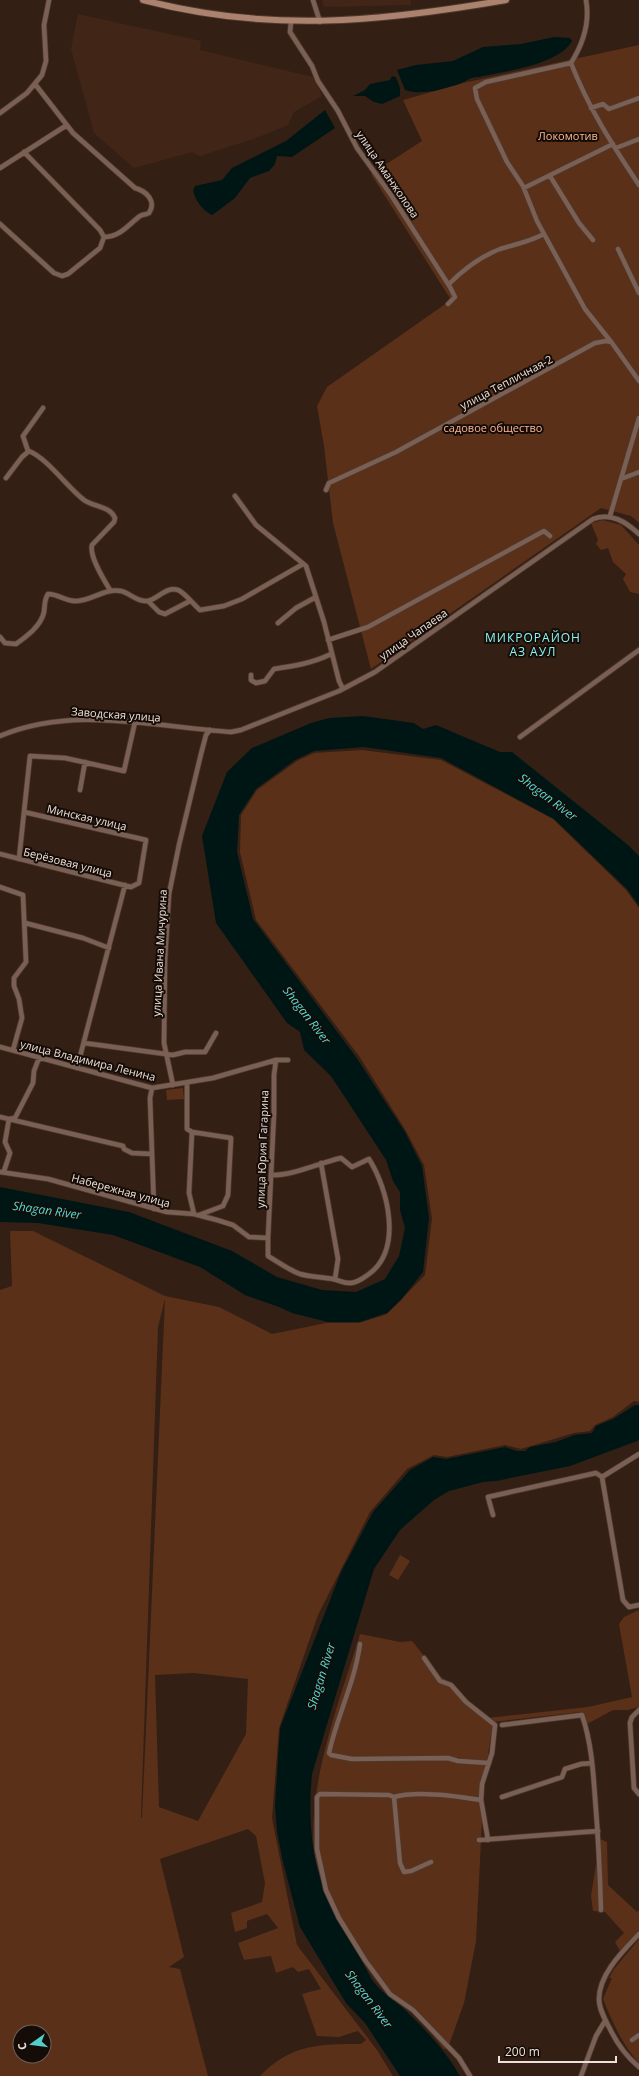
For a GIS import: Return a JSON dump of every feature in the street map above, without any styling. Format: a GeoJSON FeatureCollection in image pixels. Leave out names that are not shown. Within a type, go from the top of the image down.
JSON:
{"type":"FeatureCollection","features":[{"type":"Feature","properties":{"kind":"main road"},"geometry":{"type":"LineString","coordinates":[[143,0],[191,12],[290,22],[378,19],[506,0]]}},
{"type":"Feature","properties":{"kind":"street"},"geometry":{"type":"LineString","coordinates":[[0,113],[28,94],[42,75],[46,61],[44,25],[49,0]]}},
{"type":"Feature","properties":{"kind":"street"},"geometry":{"type":"LineString","coordinates":[[313,0],[320,22]]}},
{"type":"Feature","properties":{"kind":"street"},"geometry":{"type":"LineString","coordinates":[[586,0],[587,22],[577,55],[571,63],[486,82],[475,88],[477,99],[485,118],[507,162],[524,188],[544,234],[585,309],[612,343],[639,381]]}},
{"type":"Feature","properties":{"kind":"street","name":"улица Аманжолова"},"geometry":{"type":"LineString","coordinates":[[290,22],[290,32],[308,60],[318,81],[338,111],[357,148],[449,284],[455,297],[448,304]]}},
{"type":"Feature","properties":{"kind":"street"},"geometry":{"type":"LineString","coordinates":[[571,63],[580,87],[591,108],[639,185]]}},
{"type":"Feature","properties":{"kind":"street"},"geometry":{"type":"LineString","coordinates":[[24,152],[104,237],[112,237],[127,229],[141,216],[151,211],[151,201],[143,190],[135,188],[91,150],[66,125],[35,84]]}},
{"type":"Feature","properties":{"kind":"street"},"geometry":{"type":"LineString","coordinates":[[591,108],[603,104],[609,109],[639,98]]}},
{"type":"Feature","properties":{"kind":"street"},"geometry":{"type":"LineString","coordinates":[[0,168],[66,125]]}},
{"type":"Feature","properties":{"kind":"street"},"geometry":{"type":"LineString","coordinates":[[524,188],[615,146],[639,139]]}},
{"type":"Feature","properties":{"kind":"street"},"geometry":{"type":"LineString","coordinates":[[550,176],[579,223],[593,240]]}},
{"type":"Feature","properties":{"kind":"street"},"geometry":{"type":"LineString","coordinates":[[0,224],[54,273],[62,276],[68,274],[100,248],[104,237]]}},
{"type":"Feature","properties":{"kind":"street"},"geometry":{"type":"LineString","coordinates":[[449,284],[471,264],[483,257],[500,249],[528,242],[544,234]]}},
{"type":"Feature","properties":{"kind":"street"},"geometry":{"type":"LineString","coordinates":[[618,249],[639,294]]}},
{"type":"Feature","properties":{"kind":"street","name":"улица Тепличная-2"},"geometry":{"type":"LineString","coordinates":[[326,490],[329,483],[396,452],[595,343],[606,341],[612,343]]}},
{"type":"Feature","properties":{"kind":"street"},"geometry":{"type":"LineString","coordinates":[[28,451],[23,436],[43,408]]}},
{"type":"Feature","properties":{"kind":"street"},"geometry":{"type":"LineString","coordinates":[[639,418],[610,516],[622,520],[639,534]]}},
{"type":"Feature","properties":{"kind":"street"},"geometry":{"type":"LineString","coordinates":[[6,478],[28,451]]}},
{"type":"Feature","properties":{"kind":"street"},"geometry":{"type":"LineString","coordinates":[[28,451],[33,452],[86,501],[104,508],[114,515],[114,522],[92,545],[91,549],[92,556],[110,590]]}},
{"type":"Feature","properties":{"kind":"street"},"geometry":{"type":"LineString","coordinates":[[621,479],[639,472]]}},
{"type":"Feature","properties":{"kind":"street"},"geometry":{"type":"LineString","coordinates":[[235,496],[256,525],[304,564],[316,597],[331,654],[343,689]]}},
{"type":"Feature","properties":{"kind":"street","name":"улица Чапаева"},"geometry":{"type":"LineString","coordinates":[[210,730],[230,732],[241,730],[343,689],[375,672],[593,519],[604,515],[610,516]]}},
{"type":"Feature","properties":{"kind":"street"},"geometry":{"type":"LineString","coordinates":[[328,640],[368,627],[544,531],[550,536]]}},
{"type":"Feature","properties":{"kind":"street"},"geometry":{"type":"LineString","coordinates":[[0,637],[5,643],[16,644],[26,637],[40,622],[44,613],[44,600],[48,594],[56,594],[65,600],[76,602],[90,599],[110,590],[122,591],[140,601],[148,601],[168,590],[176,589],[183,592],[200,610],[224,606],[242,599],[304,564]]}},
{"type":"Feature","properties":{"kind":"street"},"geometry":{"type":"LineString","coordinates":[[278,623],[296,608],[316,597]]}},
{"type":"Feature","properties":{"kind":"street"},"geometry":{"type":"LineString","coordinates":[[148,601],[159,612],[165,614],[190,601]]}},
{"type":"Feature","properties":{"kind":"street"},"geometry":{"type":"LineString","coordinates":[[520,737],[639,650]]}},
{"type":"Feature","properties":{"kind":"street"},"geometry":{"type":"LineString","coordinates":[[251,675],[251,680],[256,684],[265,681],[274,669],[307,664],[331,654]]}},
{"type":"Feature","properties":{"kind":"street","name":"Заводская улица"},"geometry":{"type":"LineString","coordinates":[[0,736],[34,724],[59,720],[135,722],[210,730]]}},
{"type":"Feature","properties":{"kind":"street"},"geometry":{"type":"LineString","coordinates":[[19,859],[30,756],[41,755],[85,762],[124,771],[135,722]]}},
{"type":"Feature","properties":{"kind":"street","name":"улица Ивана Мичурина"},"geometry":{"type":"LineString","coordinates":[[173,1085],[164,1043],[165,965],[169,894],[199,760],[206,735],[210,730]]}},
{"type":"Feature","properties":{"kind":"street"},"geometry":{"type":"LineString","coordinates":[[80,790],[85,762]]}},
{"type":"Feature","properties":{"kind":"street","name":"Минская улица"},"geometry":{"type":"LineString","coordinates":[[24,812],[146,840],[139,883],[131,887]]}},
{"type":"Feature","properties":{"kind":"street","name":"Берёзовая улица"},"geometry":{"type":"LineString","coordinates":[[0,854],[131,887]]}},
{"type":"Feature","properties":{"kind":"street"},"geometry":{"type":"LineString","coordinates":[[77,1068],[125,885]]}},
{"type":"Feature","properties":{"kind":"street"},"geometry":{"type":"LineString","coordinates":[[0,887],[24,895],[26,962],[14,978],[14,986],[19,999],[22,1018],[13,1050]]}},
{"type":"Feature","properties":{"kind":"street"},"geometry":{"type":"LineString","coordinates":[[25,923],[83,938],[109,948]]}},
{"type":"Feature","properties":{"kind":"street"},"geometry":{"type":"LineString","coordinates":[[84,1043],[173,1055],[185,1052],[205,1052],[216,1033]]}},
{"type":"Feature","properties":{"kind":"street","name":"улица Владимира Ленина"},"geometry":{"type":"LineString","coordinates":[[0,1047],[152,1088],[213,1078],[276,1060],[288,1060]]}},
{"type":"Feature","properties":{"kind":"street"},"geometry":{"type":"LineString","coordinates":[[9,1120],[15,1118],[28,1095],[40,1058]]}},
{"type":"Feature","properties":{"kind":"street","name":"улица Юрия Гагарина"},"geometry":{"type":"LineString","coordinates":[[268,1238],[274,1113],[274,1075],[276,1060]]}},
{"type":"Feature","properties":{"kind":"street"},"geometry":{"type":"LineString","coordinates":[[187,1083],[187,1129],[192,1132],[232,1138],[228,1195],[223,1206],[197,1215],[189,1193],[192,1132]]}},
{"type":"Feature","properties":{"kind":"street"},"geometry":{"type":"LineString","coordinates":[[152,1088],[150,1098],[154,1209]]}},
{"type":"Feature","properties":{"kind":"street"},"geometry":{"type":"LineString","coordinates":[[0,1118],[123,1146],[124,1149],[132,1153],[152,1154]]}},
{"type":"Feature","properties":{"kind":"street"},"geometry":{"type":"LineString","coordinates":[[2,1171],[10,1153],[5,1142],[9,1120]]}},
{"type":"Feature","properties":{"kind":"street"},"geometry":{"type":"LineString","coordinates":[[268,1238],[268,1256],[299,1273],[335,1279],[349,1284],[363,1279],[382,1262],[389,1240],[389,1216],[382,1187],[377,1172],[369,1160],[352,1167],[341,1158],[281,1175],[271,1175]]}},
{"type":"Feature","properties":{"kind":"street"},"geometry":{"type":"LineString","coordinates":[[321,1163],[338,1259],[335,1279]]}},
{"type":"Feature","properties":{"kind":"street","name":"Набережная улица"},"geometry":{"type":"LineString","coordinates":[[2,1171],[48,1179],[167,1212],[197,1215],[233,1226],[249,1237],[268,1238]]}},
{"type":"Feature","properties":{"kind":"street"},"geometry":{"type":"LineString","coordinates":[[602,1477],[639,1454]]}},
{"type":"Feature","properties":{"kind":"street"},"geometry":{"type":"LineString","coordinates":[[493,1516],[488,1497],[596,1473],[602,1477],[623,1600],[629,1607],[639,1605]]}},
{"type":"Feature","properties":{"kind":"street"},"geometry":{"type":"LineString","coordinates":[[360,1644],[345,1702],[333,1735],[329,1753],[331,1755],[352,1759],[448,1758],[458,1761],[489,1763]]}},
{"type":"Feature","properties":{"kind":"street"},"geometry":{"type":"LineString","coordinates":[[424,1658],[440,1681],[451,1685],[466,1702],[494,1725],[489,1763],[482,1784],[481,1800],[488,1840]]}},
{"type":"Feature","properties":{"kind":"street"},"geometry":{"type":"LineString","coordinates":[[639,1710],[632,1717],[630,1723],[634,1788],[639,1794]]}},
{"type":"Feature","properties":{"kind":"street"},"geometry":{"type":"LineString","coordinates":[[502,1725],[582,1715],[587,1729],[592,1763],[598,1831],[601,1910]]}},
{"type":"Feature","properties":{"kind":"street"},"geometry":{"type":"LineString","coordinates":[[502,1797],[562,1777],[565,1769],[581,1764],[592,1763]]}},
{"type":"Feature","properties":{"kind":"street"},"geometry":{"type":"LineString","coordinates":[[394,1798],[390,1795],[320,1794],[317,1797],[317,1849],[324,1884],[340,1918],[379,1980],[390,1994],[413,2010],[452,2051],[470,2076]]}},
{"type":"Feature","properties":{"kind":"street"},"geometry":{"type":"LineString","coordinates":[[394,1798],[404,1794],[438,1794],[481,1800]]}},
{"type":"Feature","properties":{"kind":"street"},"geometry":{"type":"LineString","coordinates":[[394,1798],[400,1863],[404,1872],[411,1871],[431,1862]]}},
{"type":"Feature","properties":{"kind":"street"},"geometry":{"type":"LineString","coordinates":[[479,1840],[598,1831]]}},
{"type":"Feature","properties":{"kind":"street"},"geometry":{"type":"LineString","coordinates":[[639,1934],[609,1970],[600,1990],[599,1999],[605,2020],[628,2058],[639,2067]]}},
{"type":"Feature","properties":{"kind":"street"},"geometry":{"type":"LineString","coordinates":[[581,2076],[596,2036],[605,2020]]}},
{"type":"Feature","properties":{"kind":"street"},"geometry":{"type":"LineString","coordinates":[[632,2040],[639,2035]]}},
{"type":"Feature","properties":{"kind":"shaded area"},"geometry":{"type":"Polygon","coordinates":[[[322,0],[411,0],[411,5],[324,7],[322,0]]]}},
{"type":"Feature","properties":{"kind":"shaded area"},"geometry":{"type":"Polygon","coordinates":[[[78,14],[201,41],[200,50],[313,77],[322,96],[294,112],[288,125],[256,138],[200,156],[192,152],[134,168],[94,133],[71,49],[78,14]]]}},
{"type":"Feature","properties":{"kind":"green space","name":"садовое общество"},"geometry":{"type":"Polygon","coordinates":[[[639,45],[639,523],[631,516],[601,508],[371,669],[333,523],[324,446],[317,406],[327,387],[451,300],[371,174],[422,141],[403,100],[463,83],[639,45]]]}},
{"type":"Feature","properties":{"kind":"green space"},"geometry":{"type":"Polygon","coordinates":[[[603,520],[621,525],[639,545],[639,594],[630,592],[623,579],[626,574],[613,562],[608,548],[601,550],[596,544],[598,540],[591,523],[603,520]]]}},
{"type":"Feature","properties":{"kind":"green space"},"geometry":{"type":"Polygon","coordinates":[[[362,750],[441,760],[553,819],[626,890],[639,908],[639,1402],[634,1401],[613,1417],[595,1425],[590,1431],[574,1433],[521,1449],[505,1445],[447,1457],[434,1455],[407,1469],[370,1512],[318,1615],[279,1728],[272,1818],[297,1945],[377,2050],[393,2076],[260,2076],[272,2065],[283,2058],[306,2048],[332,2044],[361,2044],[366,2040],[358,2031],[339,2037],[317,2036],[302,1994],[321,1989],[309,1969],[298,1972],[293,1967],[276,1973],[271,1956],[244,1960],[238,1943],[278,1928],[267,1914],[247,1921],[247,1928],[235,1932],[231,1913],[262,1902],[265,1883],[256,1836],[248,1829],[160,1859],[184,1957],[169,1967],[180,1969],[208,2076],[0,2076],[0,1290],[12,1286],[10,1231],[33,1231],[165,1296],[219,1307],[272,1334],[326,1323],[359,1323],[387,1314],[425,1275],[432,1219],[424,1165],[406,1131],[359,1056],[256,920],[240,852],[241,815],[257,790],[297,761],[314,753],[362,750]],[[165,1299],[158,1327],[142,1818],[165,1299]],[[194,1673],[155,1675],[159,1807],[198,1821],[246,1734],[248,1679],[194,1673]]]}},
{"type":"Feature","properties":{"kind":"green space"},"geometry":{"type":"Polygon","coordinates":[[[183,1088],[184,1099],[167,1100],[166,1090],[183,1088]]]}},
{"type":"Feature","properties":{"kind":"green space"},"geometry":{"type":"Polygon","coordinates":[[[400,1555],[410,1561],[398,1580],[389,1575],[400,1555]]]}},
{"type":"Feature","properties":{"kind":"green space"},"geometry":{"type":"Polygon","coordinates":[[[639,1610],[639,1707],[628,1710],[613,1710],[587,1724],[580,1712],[493,1722],[484,1781],[476,1941],[464,2003],[448,2048],[444,2049],[429,2030],[416,2017],[385,1992],[365,1965],[341,1926],[327,1899],[322,1887],[315,1858],[313,1827],[316,1794],[331,1726],[360,1634],[400,1642],[412,1641],[441,1677],[451,1683],[472,1706],[487,1718],[588,1707],[632,1697],[619,1624],[624,1617],[639,1610]]]}},
{"type":"Feature","properties":{"kind":"green space"},"geometry":{"type":"Polygon","coordinates":[[[600,1839],[607,1842],[608,1885],[637,1912],[639,1910],[639,1930],[620,1951],[615,1942],[624,1933],[605,1912],[593,1911],[591,1896],[600,1839]]]}},
{"type":"Feature","properties":{"kind":"green space"},"geometry":{"type":"Polygon","coordinates":[[[639,1939],[639,2063],[623,2041],[603,1999],[612,1978],[609,1978],[614,1969],[639,1939]]]}},
{"type":"Feature","properties":{"kind":"water"},"geometry":{"type":"Polygon","coordinates":[[[554,37],[570,38],[572,41],[556,56],[544,61],[530,66],[472,78],[439,90],[412,92],[405,90],[397,70],[416,65],[453,61],[483,47],[521,44],[554,37]]]}},
{"type":"Feature","properties":{"kind":"water"},"geometry":{"type":"Polygon","coordinates":[[[392,76],[396,77],[400,88],[400,96],[382,104],[374,102],[365,96],[353,96],[365,90],[370,84],[390,80],[392,76]]]}},
{"type":"Feature","properties":{"kind":"water"},"geometry":{"type":"Polygon","coordinates":[[[325,110],[335,128],[292,157],[277,156],[275,164],[269,171],[250,178],[235,198],[212,215],[205,210],[195,197],[193,190],[195,186],[222,180],[232,168],[286,141],[325,110]]]}},
{"type":"Feature","properties":{"kind":"water","name":"Shagan River"},"geometry":{"type":"Polygon","coordinates":[[[363,716],[414,723],[423,729],[436,725],[500,752],[512,752],[628,845],[639,856],[639,906],[627,889],[554,819],[441,758],[364,747],[314,751],[295,760],[256,789],[239,815],[237,852],[253,919],[356,1057],[405,1132],[422,1166],[429,1218],[423,1272],[401,1300],[387,1313],[360,1322],[328,1322],[292,1313],[245,1295],[200,1267],[113,1235],[38,1223],[0,1222],[0,1187],[129,1212],[232,1251],[277,1277],[322,1290],[356,1292],[385,1279],[399,1256],[405,1228],[400,1210],[400,1192],[393,1181],[386,1160],[331,1076],[304,1050],[300,1032],[287,1023],[216,923],[202,836],[227,772],[252,748],[311,723],[329,718],[363,716]]]}},
{"type":"Feature","properties":{"kind":"water","name":"Shagan River"},"geometry":{"type":"Polygon","coordinates":[[[635,1405],[639,1405],[639,1440],[570,1466],[496,1481],[483,1482],[449,1491],[434,1500],[400,1530],[374,1569],[312,1774],[310,1801],[311,1826],[318,1871],[326,1893],[335,1914],[372,1979],[379,1988],[404,2009],[427,2032],[442,2049],[460,2076],[400,2076],[365,2023],[346,2003],[300,1927],[283,1862],[277,1832],[275,1805],[280,1728],[341,1572],[373,1512],[410,1470],[433,1457],[446,1459],[505,1447],[517,1451],[525,1451],[530,1447],[556,1442],[574,1435],[592,1433],[596,1426],[613,1419],[635,1405]]]}},
{"type":"Feature","properties":{"kind":"district","name":"МИКРОРАЙОН АЗ АУЛ"},"geometry":{"type":"Point","coordinates":[533,644]}},
{"type":"Feature","properties":{"kind":"park label","name":"Локомотив"},"geometry":{"type":"Point","coordinates":[568,135]}}]}
